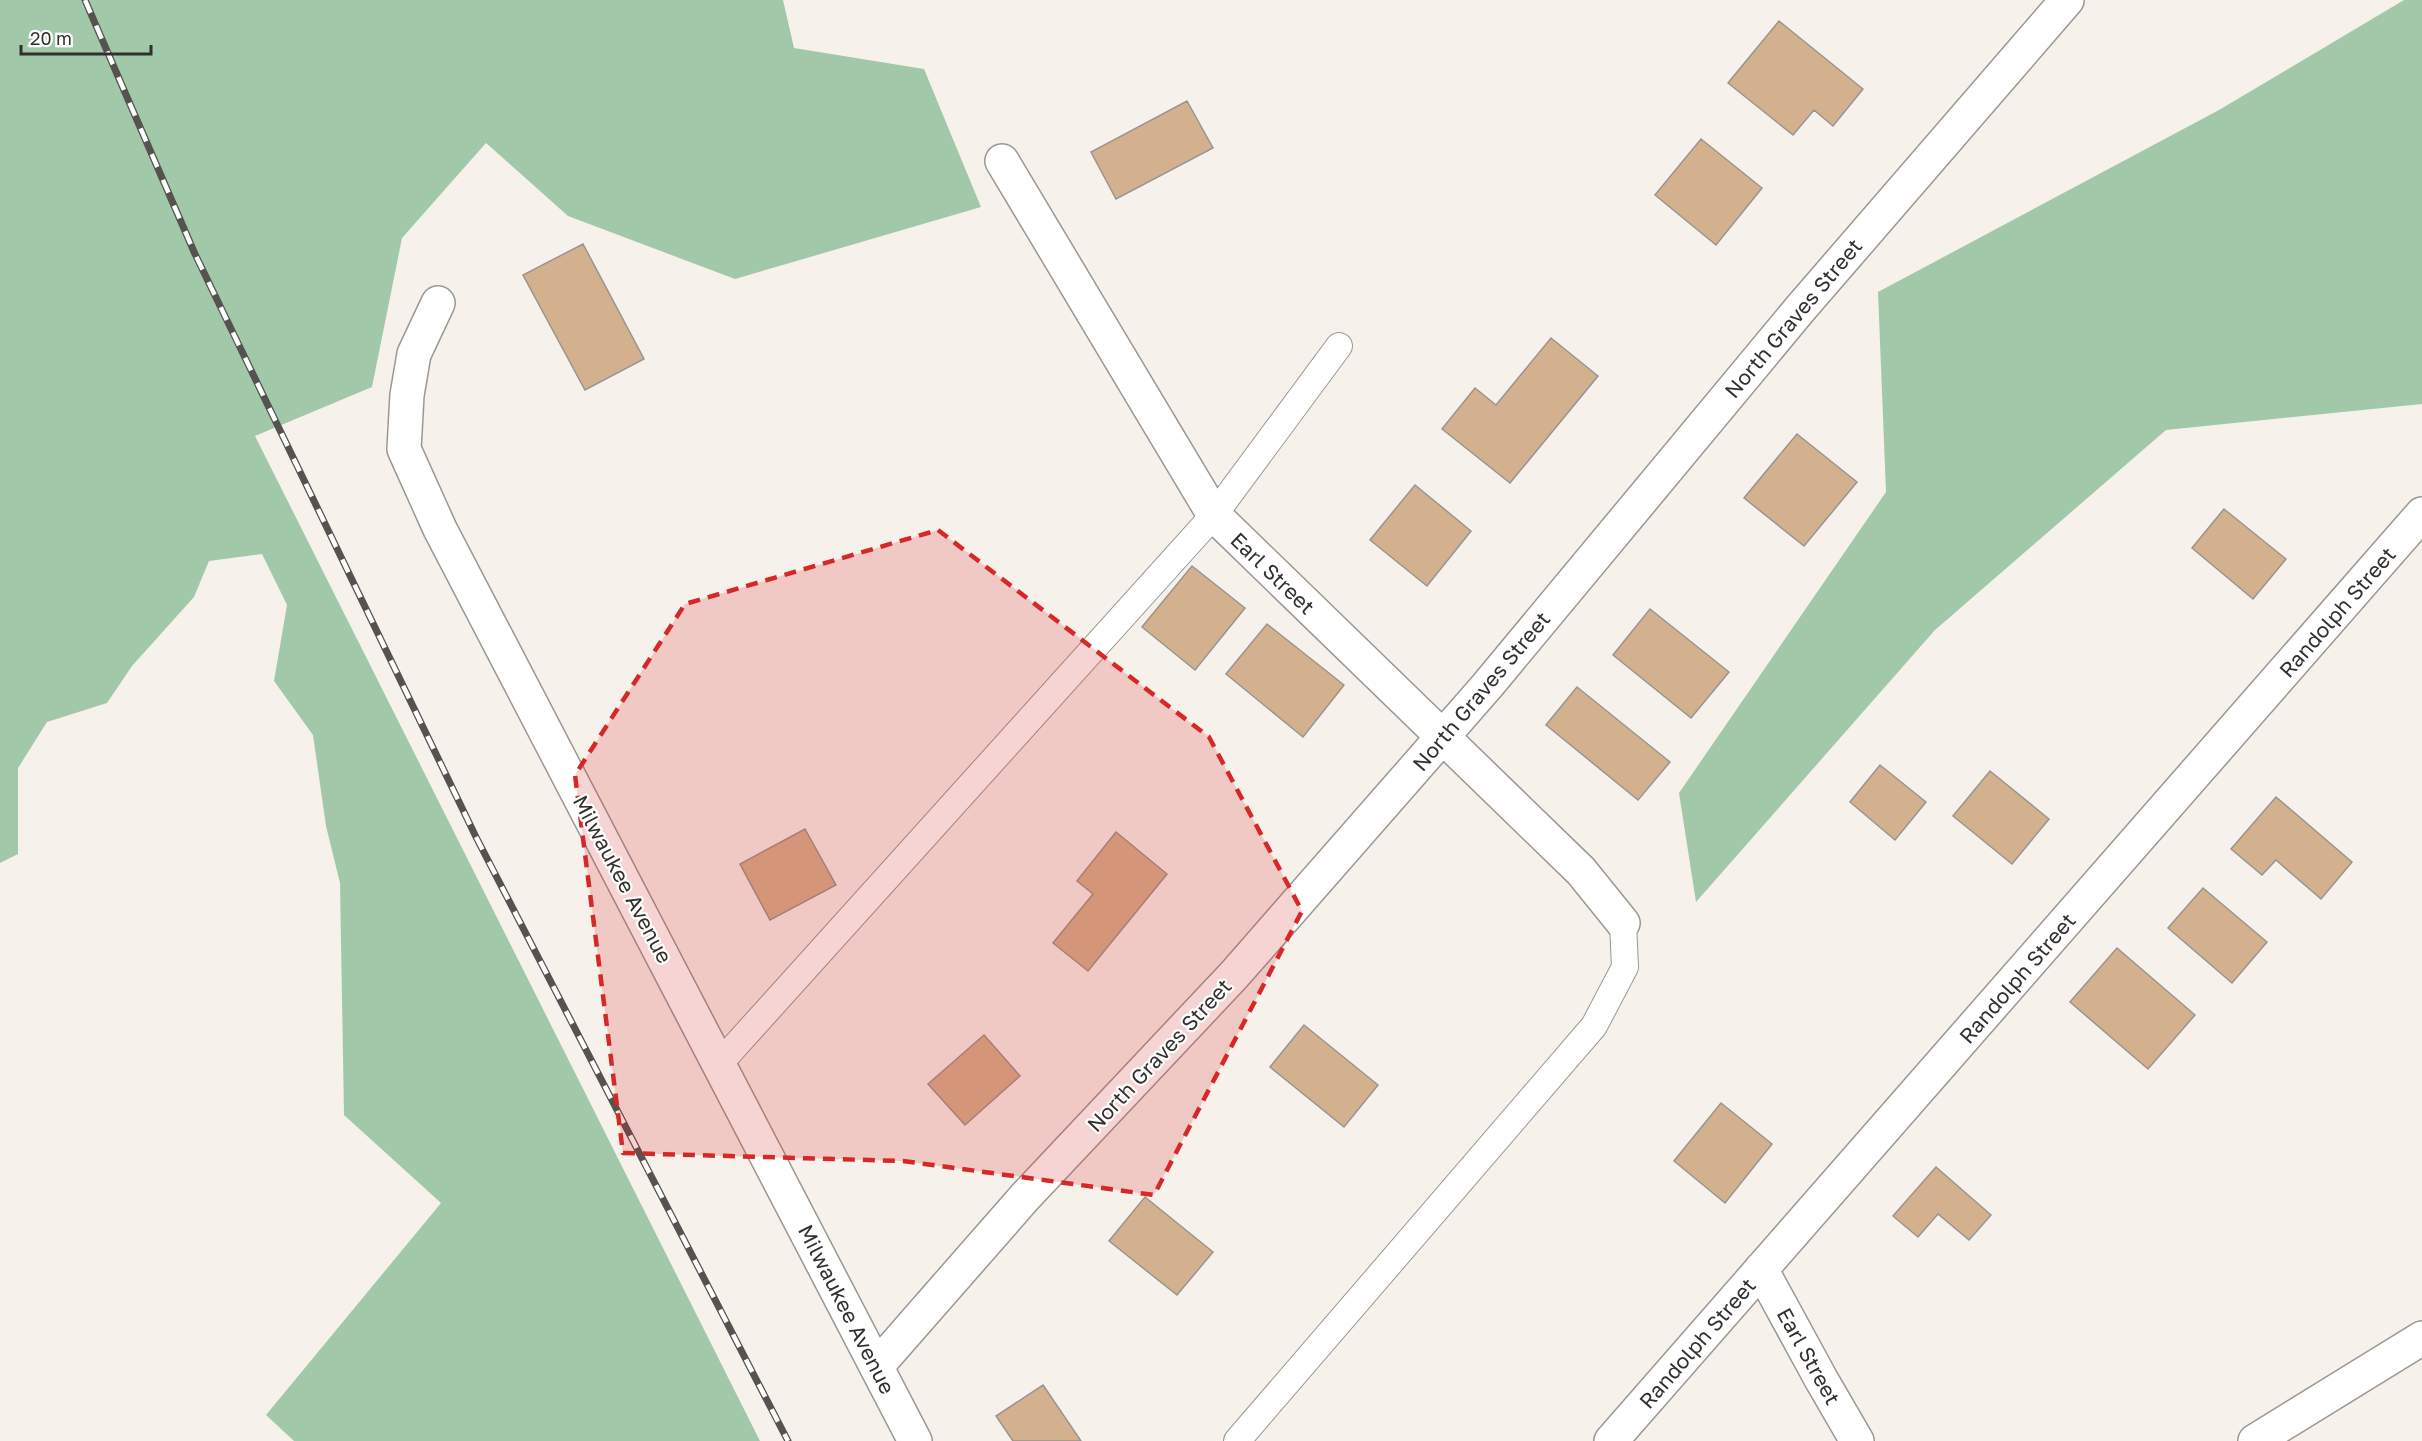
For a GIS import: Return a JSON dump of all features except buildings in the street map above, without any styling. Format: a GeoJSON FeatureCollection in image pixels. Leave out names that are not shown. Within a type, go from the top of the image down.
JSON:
{"type":"FeatureCollection","features":[{"type":"Feature","properties":{"kind":"street","name":"North Graves Street"},"geometry":{"type":"LineString","coordinates":[[877,1366],[1024,1198],[1234,975],[1442,738],[1800,309],[2067,0]]}},
{"type":"Feature","properties":{"kind":"street","name":"Earl Street"},"geometry":{"type":"LineString","coordinates":[[1002,162],[1214,515],[1581,871],[1623,923]]}},
{"type":"Feature","properties":{"kind":"street","name":"Milwaukee Avenue"},"geometry":{"type":"LineString","coordinates":[[438,303],[414,354],[407,395],[404,449],[440,529],[915,1441]]}},
{"type":"Feature","properties":{"kind":"street","name":"Randolph Street"},"geometry":{"type":"LineString","coordinates":[[1611,1441],[2422,514]]}},
{"type":"Feature","properties":{"kind":"street","name":"Earl Street"},"geometry":{"type":"LineString","coordinates":[[1761,1269],[1857,1441]]}},
{"type":"Feature","properties":{"kind":"street"},"geometry":{"type":"LineString","coordinates":[[2255,1441],[2422,1338]]}},
{"type":"Feature","properties":{"kind":"lane"},"geometry":{"type":"LineString","coordinates":[[719,1064],[1214,515],[1339,346]]}},
{"type":"Feature","properties":{"kind":"lane"},"geometry":{"type":"LineString","coordinates":[[1237,1441],[1594,1026],[1625,967],[1623,923]]}},
{"type":"Feature","properties":{"kind":"highlighted area"},"geometry":{"type":"Polygon","coordinates":[[[938,530],[1209,737],[1302,911],[1154,1195],[903,1161],[623,1153],[575,775],[685,604],[938,530]]]}},
{"type":"Feature","properties":{"kind":"green space"},"geometry":{"type":"Polygon","coordinates":[[[0,0],[783,0],[794,48],[924,69],[981,207],[735,279],[568,216],[486,143],[402,238],[372,387],[255,436],[760,1441],[294,1441],[266,1415],[441,1203],[344,1115],[340,883],[326,826],[313,735],[274,681],[287,605],[262,554],[209,561],[194,597],[132,666],[107,703],[47,722],[18,768],[18,854],[0,863],[0,0]]]}},
{"type":"Feature","properties":{"kind":"green space"},"geometry":{"type":"Polygon","coordinates":[[[2404,0],[2422,0],[2422,404],[2166,430],[1935,630],[1696,902],[1679,793],[1886,492],[1878,292],[2219,110],[2404,0]]]}},
{"type":"Feature","properties":{"kind":"railway"},"geometry":{"type":"LineString","coordinates":[[85,0],[195,254],[476,837],[788,1441]]}}]}
